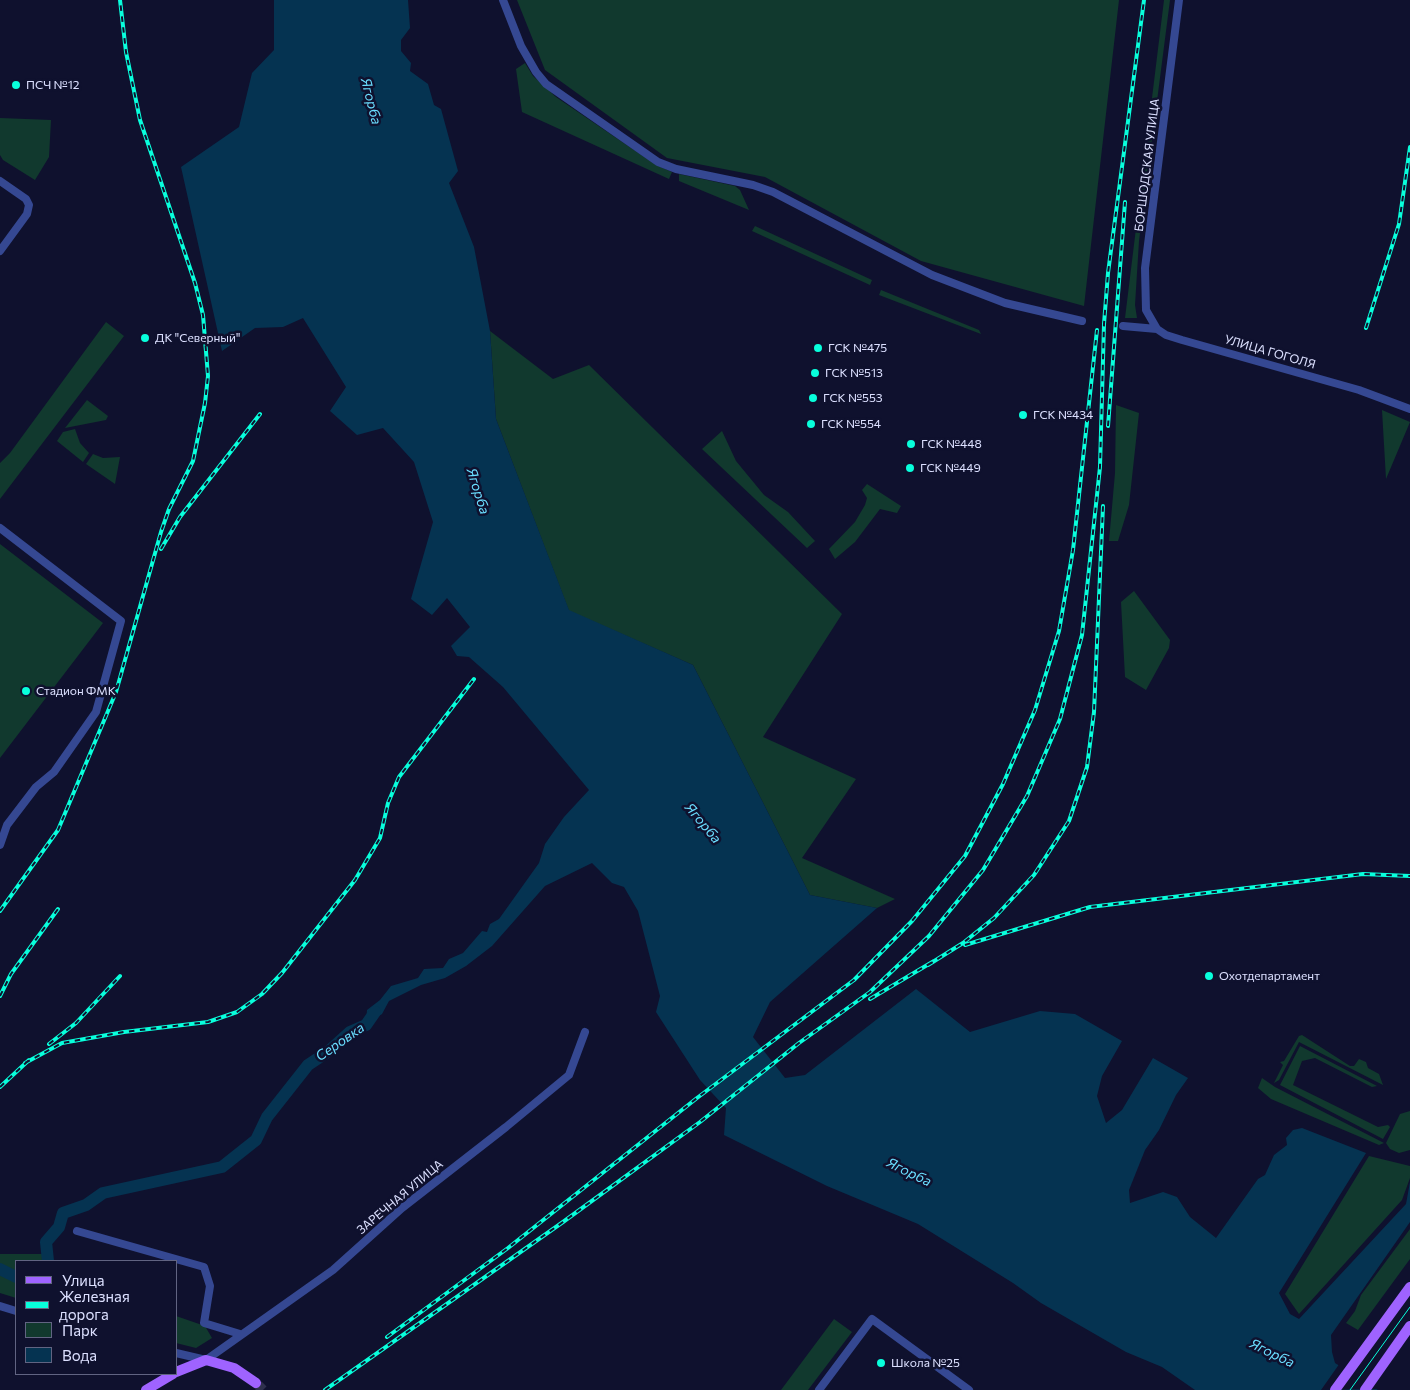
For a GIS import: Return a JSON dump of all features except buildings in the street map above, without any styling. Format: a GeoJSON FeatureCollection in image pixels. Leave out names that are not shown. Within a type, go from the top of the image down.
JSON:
{"type":"FeatureCollection","features":[{"type":"Feature","properties":{"kind":"main road"},"geometry":{"type":"LineString","coordinates":[[1335,1390],[1410,1286]]}},
{"type":"Feature","properties":{"kind":"main road"},"geometry":{"type":"LineString","coordinates":[[1365,1390],[1410,1326]]}},
{"type":"Feature","properties":{"kind":"main road"},"geometry":{"type":"LineString","coordinates":[[178,1371],[206,1360],[234,1368],[256,1383]]}},
{"type":"Feature","properties":{"kind":"main road"},"geometry":{"type":"LineString","coordinates":[[146,1390],[171,1375]]}},
{"type":"Feature","properties":{"kind":"street"},"geometry":{"type":"LineString","coordinates":[[503,0],[521,46],[536,72],[546,84],[658,162],[676,169],[753,185],[773,192],[932,275],[1005,303],[1082,321]]}},
{"type":"Feature","properties":{"kind":"street","name":"БОРШОДСКАЯ УЛИЦА"},"geometry":{"type":"LineString","coordinates":[[1157,329],[1146,310],[1145,268],[1179,0]]}},
{"type":"Feature","properties":{"kind":"street"},"geometry":{"type":"LineString","coordinates":[[0,181],[28,202],[27,214],[0,251]]}},
{"type":"Feature","properties":{"kind":"street","name":"УЛИЦА ГОГОЛЯ"},"geometry":{"type":"LineString","coordinates":[[1123,326],[1157,329],[1166,335],[1359,390],[1410,409]]}},
{"type":"Feature","properties":{"kind":"street"},"geometry":{"type":"LineString","coordinates":[[0,528],[121,621],[96,712],[54,772],[36,787],[7,825],[0,845]]}},
{"type":"Feature","properties":{"kind":"street","name":"ЗАРЕЧНАЯ УЛИЦА"},"geometry":{"type":"LineString","coordinates":[[206,1360],[332,1270],[402,1208],[569,1075],[585,1032]]}},
{"type":"Feature","properties":{"kind":"street"},"geometry":{"type":"LineString","coordinates":[[77,1231],[204,1267],[210,1286],[204,1323],[240,1334]]}},
{"type":"Feature","properties":{"kind":"street"},"geometry":{"type":"LineString","coordinates":[[0,1306],[15,1311]]}},
{"type":"Feature","properties":{"kind":"street"},"geometry":{"type":"LineString","coordinates":[[819,1390],[872,1319],[969,1390]]}},
{"type":"Feature","properties":{"kind":"street"},"geometry":{"type":"LineString","coordinates":[[178,1353],[206,1360]]}},
{"type":"Feature","properties":{"kind":"green space"},"geometry":{"type":"Polygon","coordinates":[[[517,0],[1119,0],[1084,306],[921,261],[765,177],[667,158],[545,70],[517,0]]]}},
{"type":"Feature","properties":{"kind":"green space"},"geometry":{"type":"Polygon","coordinates":[[[1164,0],[1170,0],[1139,241],[1135,305],[1137,318],[1125,318],[1164,0]]]}},
{"type":"Feature","properties":{"kind":"green space"},"geometry":{"type":"Polygon","coordinates":[[[525,63],[533,76],[556,97],[656,165],[672,172],[669,179],[522,112],[516,69],[525,63]]]}},
{"type":"Feature","properties":{"kind":"green space"},"geometry":{"type":"Polygon","coordinates":[[[0,118],[51,120],[49,157],[35,180],[3,160],[0,155],[0,118]]]}},
{"type":"Feature","properties":{"kind":"green space"},"geometry":{"type":"Polygon","coordinates":[[[679,174],[735,186],[740,190],[749,210],[679,181],[679,174]]]}},
{"type":"Feature","properties":{"kind":"green space"},"geometry":{"type":"Polygon","coordinates":[[[755,226],[872,280],[870,285],[752,231],[755,226]]]}},
{"type":"Feature","properties":{"kind":"green space"},"geometry":{"type":"Polygon","coordinates":[[[881,290],[979,330],[981,334],[879,295],[881,290]]]}},
{"type":"Feature","properties":{"kind":"green space"},"geometry":{"type":"Polygon","coordinates":[[[106,322],[124,336],[0,499],[0,463],[10,453],[106,322]]]}},
{"type":"Feature","properties":{"kind":"green space"},"geometry":{"type":"Polygon","coordinates":[[[490,331],[553,379],[589,365],[842,614],[763,737],[856,779],[802,858],[895,899],[877,908],[810,895],[693,665],[569,611],[496,419],[490,331]]]}},
{"type":"Feature","properties":{"kind":"green space"},"geometry":{"type":"Polygon","coordinates":[[[87,400],[108,416],[106,420],[65,428],[87,400]]]}},
{"type":"Feature","properties":{"kind":"green space"},"geometry":{"type":"Polygon","coordinates":[[[1116,405],[1139,413],[1129,505],[1118,541],[1109,541],[1115,473],[1116,405]]]}},
{"type":"Feature","properties":{"kind":"green space"},"geometry":{"type":"Polygon","coordinates":[[[1382,410],[1410,422],[1386,479],[1382,410]]]}},
{"type":"Feature","properties":{"kind":"green space"},"geometry":{"type":"Polygon","coordinates":[[[75,429],[80,443],[89,453],[83,462],[57,441],[63,432],[75,429]]]}},
{"type":"Feature","properties":{"kind":"green space"},"geometry":{"type":"Polygon","coordinates":[[[722,431],[736,461],[764,495],[788,512],[815,541],[807,548],[702,449],[722,431]]]}},
{"type":"Feature","properties":{"kind":"green space"},"geometry":{"type":"Polygon","coordinates":[[[93,454],[103,458],[120,457],[115,484],[86,464],[93,454]]]}},
{"type":"Feature","properties":{"kind":"green space"},"geometry":{"type":"Polygon","coordinates":[[[867,484],[901,506],[897,513],[880,509],[855,542],[835,559],[829,549],[855,522],[865,505],[867,498],[862,490],[867,484]]]}},
{"type":"Feature","properties":{"kind":"green space","name":"Стадион ФМК"},"geometry":{"type":"Polygon","coordinates":[[[0,544],[103,623],[0,758],[0,544]]]}},
{"type":"Feature","properties":{"kind":"green space"},"geometry":{"type":"Polygon","coordinates":[[[1134,591],[1170,640],[1169,648],[1146,690],[1125,677],[1121,602],[1134,591]]]}},
{"type":"Feature","properties":{"kind":"green space"},"geometry":{"type":"Polygon","coordinates":[[[1302,1035],[1350,1066],[1354,1066],[1359,1059],[1366,1062],[1368,1068],[1379,1074],[1383,1085],[1299,1042],[1279,1080],[1274,1083],[1283,1065],[1280,1062],[1284,1061],[1299,1036],[1302,1035]]]}},
{"type":"Feature","properties":{"kind":"green space"},"geometry":{"type":"Polygon","coordinates":[[[1300,1046],[1377,1086],[1372,1087],[1315,1058],[1302,1061],[1293,1085],[1378,1127],[1388,1125],[1390,1127],[1383,1139],[1280,1085],[1300,1046]]]}},
{"type":"Feature","properties":{"kind":"green space"},"geometry":{"type":"Polygon","coordinates":[[[1262,1078],[1275,1087],[1384,1143],[1379,1145],[1271,1099],[1258,1088],[1262,1078]]]}},
{"type":"Feature","properties":{"kind":"green space"},"geometry":{"type":"Polygon","coordinates":[[[1410,1111],[1410,1150],[1399,1153],[1390,1149],[1386,1143],[1400,1114],[1410,1111]]]}},
{"type":"Feature","properties":{"kind":"green space"},"geometry":{"type":"Polygon","coordinates":[[[1369,1156],[1410,1166],[1410,1178],[1402,1200],[1299,1314],[1285,1294],[1369,1156]]]}},
{"type":"Feature","properties":{"kind":"green space"},"geometry":{"type":"Polygon","coordinates":[[[1410,1229],[1410,1259],[1358,1330],[1346,1323],[1355,1311],[1361,1295],[1410,1229]]]}},
{"type":"Feature","properties":{"kind":"green space"},"geometry":{"type":"Polygon","coordinates":[[[0,1254],[45,1254],[45,1260],[15,1260],[15,1275],[0,1266],[0,1254]]]}},
{"type":"Feature","properties":{"kind":"green space"},"geometry":{"type":"Polygon","coordinates":[[[0,1271],[15,1279],[15,1298],[0,1293],[0,1271]]]}},
{"type":"Feature","properties":{"kind":"green space"},"geometry":{"type":"Polygon","coordinates":[[[178,1317],[205,1326],[212,1338],[196,1348],[178,1344],[178,1317]]]}},
{"type":"Feature","properties":{"kind":"green space"},"geometry":{"type":"Polygon","coordinates":[[[834,1319],[852,1332],[808,1390],[781,1390],[834,1319]]]}},
{"type":"Feature","properties":{"kind":"water","name":"Ягорба"},"geometry":{"type":"Polygon","coordinates":[[[274,0],[408,0],[410,28],[401,40],[401,51],[411,63],[410,71],[428,84],[434,105],[441,109],[458,171],[449,183],[474,247],[490,331],[496,419],[569,610],[693,665],[810,895],[877,908],[770,1002],[753,1037],[785,1078],[805,1075],[916,989],[970,1032],[1040,1011],[1075,1014],[1122,1041],[1102,1076],[1097,1096],[1106,1123],[1122,1110],[1153,1058],[1188,1078],[1176,1095],[1159,1130],[1145,1150],[1129,1190],[1130,1203],[1163,1192],[1177,1197],[1190,1217],[1216,1238],[1258,1179],[1265,1175],[1274,1155],[1287,1145],[1286,1138],[1293,1130],[1302,1128],[1366,1153],[1279,1293],[1290,1314],[1299,1319],[1406,1204],[1410,1182],[1410,1222],[1331,1335],[1335,1363],[1378,1390],[1195,1390],[1162,1367],[1126,1352],[1041,1303],[1013,1283],[918,1224],[827,1186],[724,1135],[726,1108],[700,1080],[656,1012],[660,996],[638,911],[624,887],[612,883],[592,863],[545,886],[492,946],[466,966],[445,978],[421,985],[389,1001],[382,1014],[366,1025],[367,1010],[380,1000],[391,986],[418,978],[424,969],[443,968],[449,959],[463,953],[482,931],[487,932],[490,924],[499,919],[539,863],[545,844],[564,817],[589,790],[503,687],[469,657],[457,656],[451,646],[470,627],[447,598],[432,615],[411,599],[433,522],[414,462],[383,428],[357,435],[330,411],[346,387],[303,318],[283,327],[255,328],[222,351],[181,167],[239,127],[252,73],[274,50],[274,0]]]}},
{"type":"Feature","properties":{"kind":"pier"},"geometry":{"type":"Polygon","coordinates":[[[1340,1363],[1374,1386],[1380,1389],[1321,1390],[1340,1363]]]}},
{"type":"Feature","properties":{"kind":"waterway","name":"Серовка"},"geometry":{"type":"LineString","coordinates":[[48,1260],[46,1242],[59,1227],[63,1213],[86,1205],[103,1193],[222,1167],[256,1140],[267,1117],[308,1065],[329,1051],[350,1032],[366,1025],[375,1012]]}},
{"type":"Feature","properties":{"kind":"waterway","name":"Серовка"},"geometry":{"type":"LineString","coordinates":[[0,1269],[15,1276]]}},
{"type":"Feature","properties":{"kind":"tunnel"},"geometry":{"type":"LineString","coordinates":[[258,1385],[263,1390]]}},
{"type":"Feature","properties":{"kind":"tram line"},"geometry":{"type":"LineString","coordinates":[[1350,1390],[1410,1307]]}},
{"type":"Feature","properties":{"kind":"railway"},"geometry":{"type":"LineString","coordinates":[[0,911],[58,830],[116,692],[161,532],[169,509],[193,461],[205,403],[208,376],[203,315],[195,283],[140,120],[126,52],[120,0]]}},
{"type":"Feature","properties":{"kind":"railway"},"geometry":{"type":"LineString","coordinates":[[325,1390],[563,1222],[700,1122],[799,1043],[870,992],[929,936],[983,870],[1027,796],[1060,719],[1082,635],[1100,467],[1104,324],[1108,273],[1144,0]]}},
{"type":"Feature","properties":{"kind":"railway"},"geometry":{"type":"LineString","coordinates":[[1366,328],[1399,224],[1410,147]]}},
{"type":"Feature","properties":{"kind":"railway"},"geometry":{"type":"LineString","coordinates":[[1108,426],[1125,202]]}},
{"type":"Feature","properties":{"kind":"railway"},"geometry":{"type":"LineString","coordinates":[[387,1337],[508,1248],[697,1098],[854,980],[912,921],[965,856],[1003,784],[1035,710],[1059,631],[1073,550],[1097,330]]}},
{"type":"Feature","properties":{"kind":"railway"},"geometry":{"type":"LineString","coordinates":[[161,549],[180,517],[260,414]]}},
{"type":"Feature","properties":{"kind":"railway"},"geometry":{"type":"LineString","coordinates":[[928,965],[963,943],[994,918],[1034,875],[1069,821],[1087,767],[1094,712],[1103,506]]}},
{"type":"Feature","properties":{"kind":"railway"},"geometry":{"type":"LineString","coordinates":[[25,1063],[62,1043],[124,1032],[208,1022],[237,1012],[262,994],[282,973],[355,880],[380,838],[388,803],[399,777],[474,679]]}},
{"type":"Feature","properties":{"kind":"railway"},"geometry":{"type":"LineString","coordinates":[[965,945],[1090,907],[1363,874],[1410,876]]}},
{"type":"Feature","properties":{"kind":"railway"},"geometry":{"type":"LineString","coordinates":[[0,996],[11,974],[58,909]]}},
{"type":"Feature","properties":{"kind":"railway"},"geometry":{"type":"LineString","coordinates":[[870,999],[934,961]]}},
{"type":"Feature","properties":{"kind":"railway"},"geometry":{"type":"LineString","coordinates":[[49,1044],[76,1023],[120,976]]}},
{"type":"Feature","properties":{"kind":"railway"},"geometry":{"type":"LineString","coordinates":[[0,1087],[29,1060]]}},
{"type":"Feature","properties":{"kind":"place","name":"ПСЧ №12"},"geometry":{"type":"Point","coordinates":[16,85]}},
{"type":"Feature","properties":{"kind":"place","name":"ДК \"Северный\""},"geometry":{"type":"Point","coordinates":[145,338]}},
{"type":"Feature","properties":{"kind":"place","name":"ГСК №475"},"geometry":{"type":"Point","coordinates":[818,348]}},
{"type":"Feature","properties":{"kind":"place","name":"ГСК №513"},"geometry":{"type":"Point","coordinates":[815,373]}},
{"type":"Feature","properties":{"kind":"place","name":"ГСК №553"},"geometry":{"type":"Point","coordinates":[813,398]}},
{"type":"Feature","properties":{"kind":"place","name":"ГСК №434"},"geometry":{"type":"Point","coordinates":[1023,415]}},
{"type":"Feature","properties":{"kind":"place","name":"ГСК №554"},"geometry":{"type":"Point","coordinates":[811,424]}},
{"type":"Feature","properties":{"kind":"place","name":"ГСК №448"},"geometry":{"type":"Point","coordinates":[911,444]}},
{"type":"Feature","properties":{"kind":"place","name":"ГСК №449"},"geometry":{"type":"Point","coordinates":[910,468]}},
{"type":"Feature","properties":{"kind":"place","name":"Стадион ФМК"},"geometry":{"type":"Point","coordinates":[26,691]}},
{"type":"Feature","properties":{"kind":"place","name":"Охотдепартамент"},"geometry":{"type":"Point","coordinates":[1209,976]}},
{"type":"Feature","properties":{"kind":"place","name":"Школа №25"},"geometry":{"type":"Point","coordinates":[881,1363]}}]}
